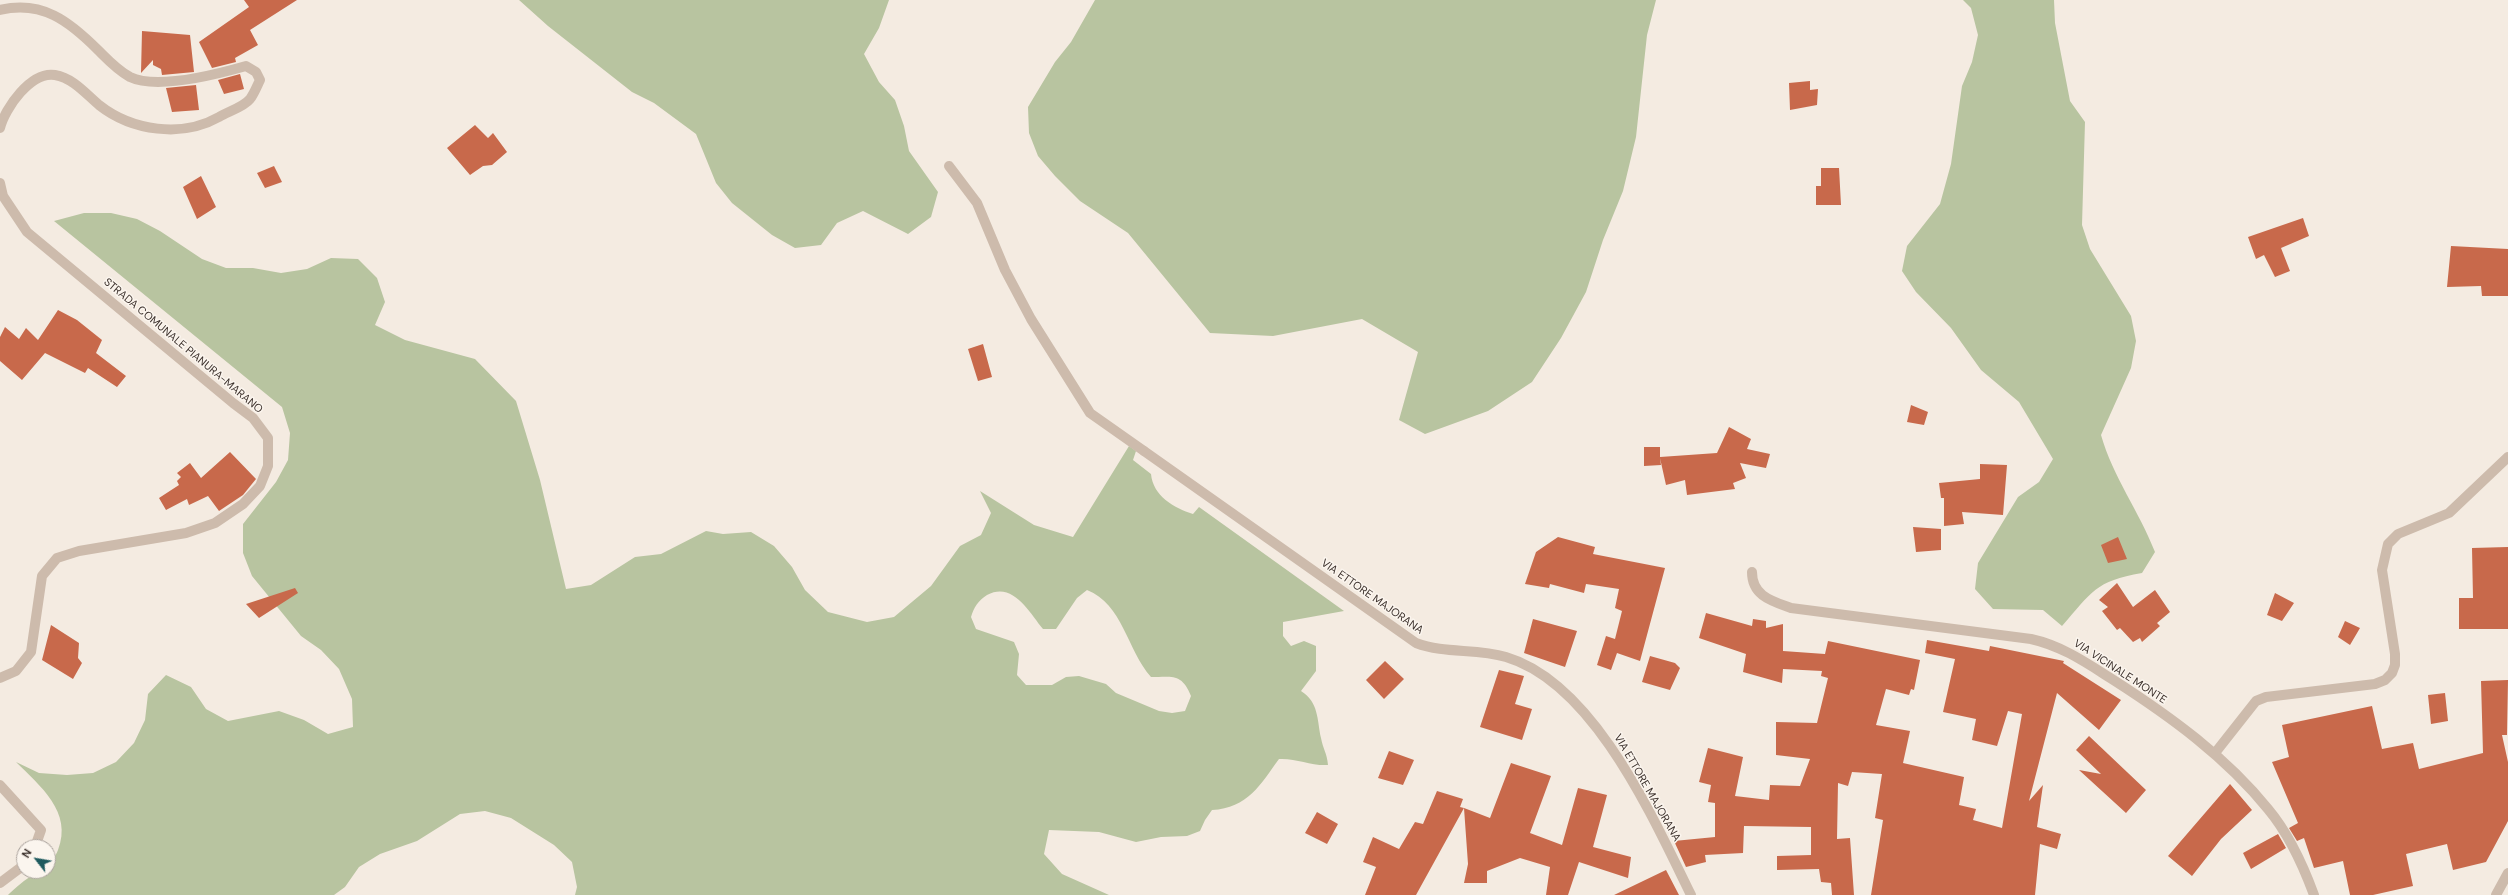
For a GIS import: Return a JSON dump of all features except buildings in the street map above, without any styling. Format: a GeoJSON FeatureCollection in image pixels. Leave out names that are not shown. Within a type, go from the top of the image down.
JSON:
{"type":"FeatureCollection","features":[{"type":"Feature","properties":{"kind":"street"},"geometry":{"type":"LineString","coordinates":[[0,10],[17,6],[46,9],[67,22],[112,65],[131,78],[161,82],[211,76],[246,66],[256,72],[260,80],[250,100],[209,122],[166,130],[129,124],[101,106],[73,82],[54,75],[46,76],[39,78],[15,97],[0,128]]}},
{"type":"Feature","properties":{"kind":"street","name":"VIA ETTORE MAJORANA"},"geometry":{"type":"LineString","coordinates":[[949,166],[978,203],[1005,270],[1031,319],[1086,408],[1096,419],[1144,451],[1416,643],[1446,651],[1479,652],[1505,656],[1544,675],[1584,713],[1604,737],[1651,815],[1691,895]]}},
{"type":"Feature","properties":{"kind":"street","name":"STRADA COMUNALE PIANURA-MARANO"},"geometry":{"type":"LineString","coordinates":[[0,183],[3,196],[27,232],[233,403],[254,418],[268,438],[268,466],[260,486],[247,499],[215,523],[186,534],[79,551],[57,558],[42,576],[36,602],[36,626],[30,652],[16,671],[0,678]]}},
{"type":"Feature","properties":{"kind":"street"},"geometry":{"type":"LineString","coordinates":[[2215,753],[2256,701],[2266,697],[2375,684],[2392,673],[2395,654],[2382,570],[2388,544],[2398,534],[2449,513],[2508,457]]}},
{"type":"Feature","properties":{"kind":"street","name":"VIA VICINALE MONTE"},"geometry":{"type":"LineString","coordinates":[[1752,572],[1752,582],[1759,594],[1773,602],[1791,608],[2045,642],[2078,657],[2143,699],[2215,753],[2269,810],[2304,866],[2314,895]]}},
{"type":"Feature","properties":{"kind":"street"},"geometry":{"type":"LineString","coordinates":[[0,785],[41,830],[38,839]]}},
{"type":"Feature","properties":{"kind":"street"},"geometry":{"type":"LineString","coordinates":[[0,883],[16,871]]}},
{"type":"Feature","properties":{"kind":"street"},"geometry":{"type":"LineString","coordinates":[[2496,895],[2508,873]]}},
{"type":"Feature","properties":{"kind":"green space"},"geometry":{"type":"Polygon","coordinates":[[[519,0],[889,0],[879,28],[864,54],[879,82],[895,100],[904,126],[909,151],[938,192],[931,217],[908,234],[863,211],[837,223],[821,245],[795,248],[772,235],[732,203],[716,183],[696,134],[654,103],[632,92],[548,26],[519,0]]]}},
{"type":"Feature","properties":{"kind":"green space"},"geometry":{"type":"Polygon","coordinates":[[[1095,0],[1656,0],[1647,35],[1636,137],[1623,191],[1603,240],[1586,292],[1561,338],[1532,382],[1488,411],[1425,434],[1399,420],[1418,352],[1362,319],[1273,336],[1210,333],[1128,233],[1080,201],[1055,176],[1038,156],[1029,133],[1028,107],[1055,62],[1071,42],[1095,0]]]}},
{"type":"Feature","properties":{"kind":"green space"},"geometry":{"type":"Polygon","coordinates":[[[1963,0],[2054,0],[2055,23],[2070,101],[2085,122],[2082,225],[2090,249],[2131,316],[2136,341],[2131,368],[2101,435],[2112,465],[2142,522],[2155,552],[2142,573],[2126,576],[2104,584],[2088,596],[2062,626],[2043,610],[1993,609],[1975,589],[1978,563],[2018,497],[2039,482],[2053,459],[2019,402],[1981,370],[1951,328],[1916,292],[1902,271],[1907,246],[1940,204],[1951,164],[1962,86],[1972,62],[1978,35],[1971,8],[1963,0]]]}},
{"type":"Feature","properties":{"kind":"green space"},"geometry":{"type":"Polygon","coordinates":[[[84,213],[111,213],[137,219],[160,231],[202,259],[226,268],[253,268],[281,273],[307,269],[331,258],[358,259],[377,278],[385,302],[375,325],[405,340],[475,359],[516,401],[540,480],[566,589],[591,585],[635,557],[661,554],[706,531],[723,534],[751,532],[774,546],[792,567],[805,590],[828,612],[867,622],[894,617],[931,586],[960,546],[981,535],[991,513],[980,491],[1034,525],[1073,537],[1129,446],[1136,451],[1133,460],[1151,474],[1156,489],[1160,495],[1172,505],[1193,514],[1199,507],[1344,611],[1283,622],[1283,636],[1291,646],[1304,641],[1316,646],[1316,671],[1301,691],[1307,695],[1314,706],[1328,765],[1279,759],[1266,778],[1252,794],[1235,805],[1212,810],[1200,831],[1187,836],[1161,837],[1136,842],[1099,832],[1049,830],[1044,854],[1062,874],[1109,895],[575,895],[577,887],[572,862],[554,845],[511,818],[485,811],[460,814],[417,841],[380,854],[359,867],[345,887],[334,895],[8,895],[28,879],[56,879],[56,854],[61,836],[61,824],[58,812],[52,801],[44,790],[16,762],[39,773],[67,775],[93,773],[116,762],[134,743],[145,720],[148,694],[166,675],[191,687],[206,709],[228,721],[279,711],[304,720],[328,734],[353,727],[352,699],[339,669],[321,650],[301,636],[252,576],[243,553],[243,524],[276,482],[288,460],[290,433],[282,407],[54,221],[84,213]],[[1087,590],[1077,598],[1056,629],[1043,629],[1020,600],[1005,592],[996,592],[987,595],[977,604],[971,617],[976,629],[1014,642],[1019,654],[1017,675],[1026,685],[1052,685],[1066,677],[1079,676],[1106,684],[1116,693],[1159,711],[1172,713],[1185,711],[1191,696],[1184,683],[1171,677],[1151,677],[1136,654],[1117,617],[1109,606],[1099,597],[1087,590]]]}}]}
